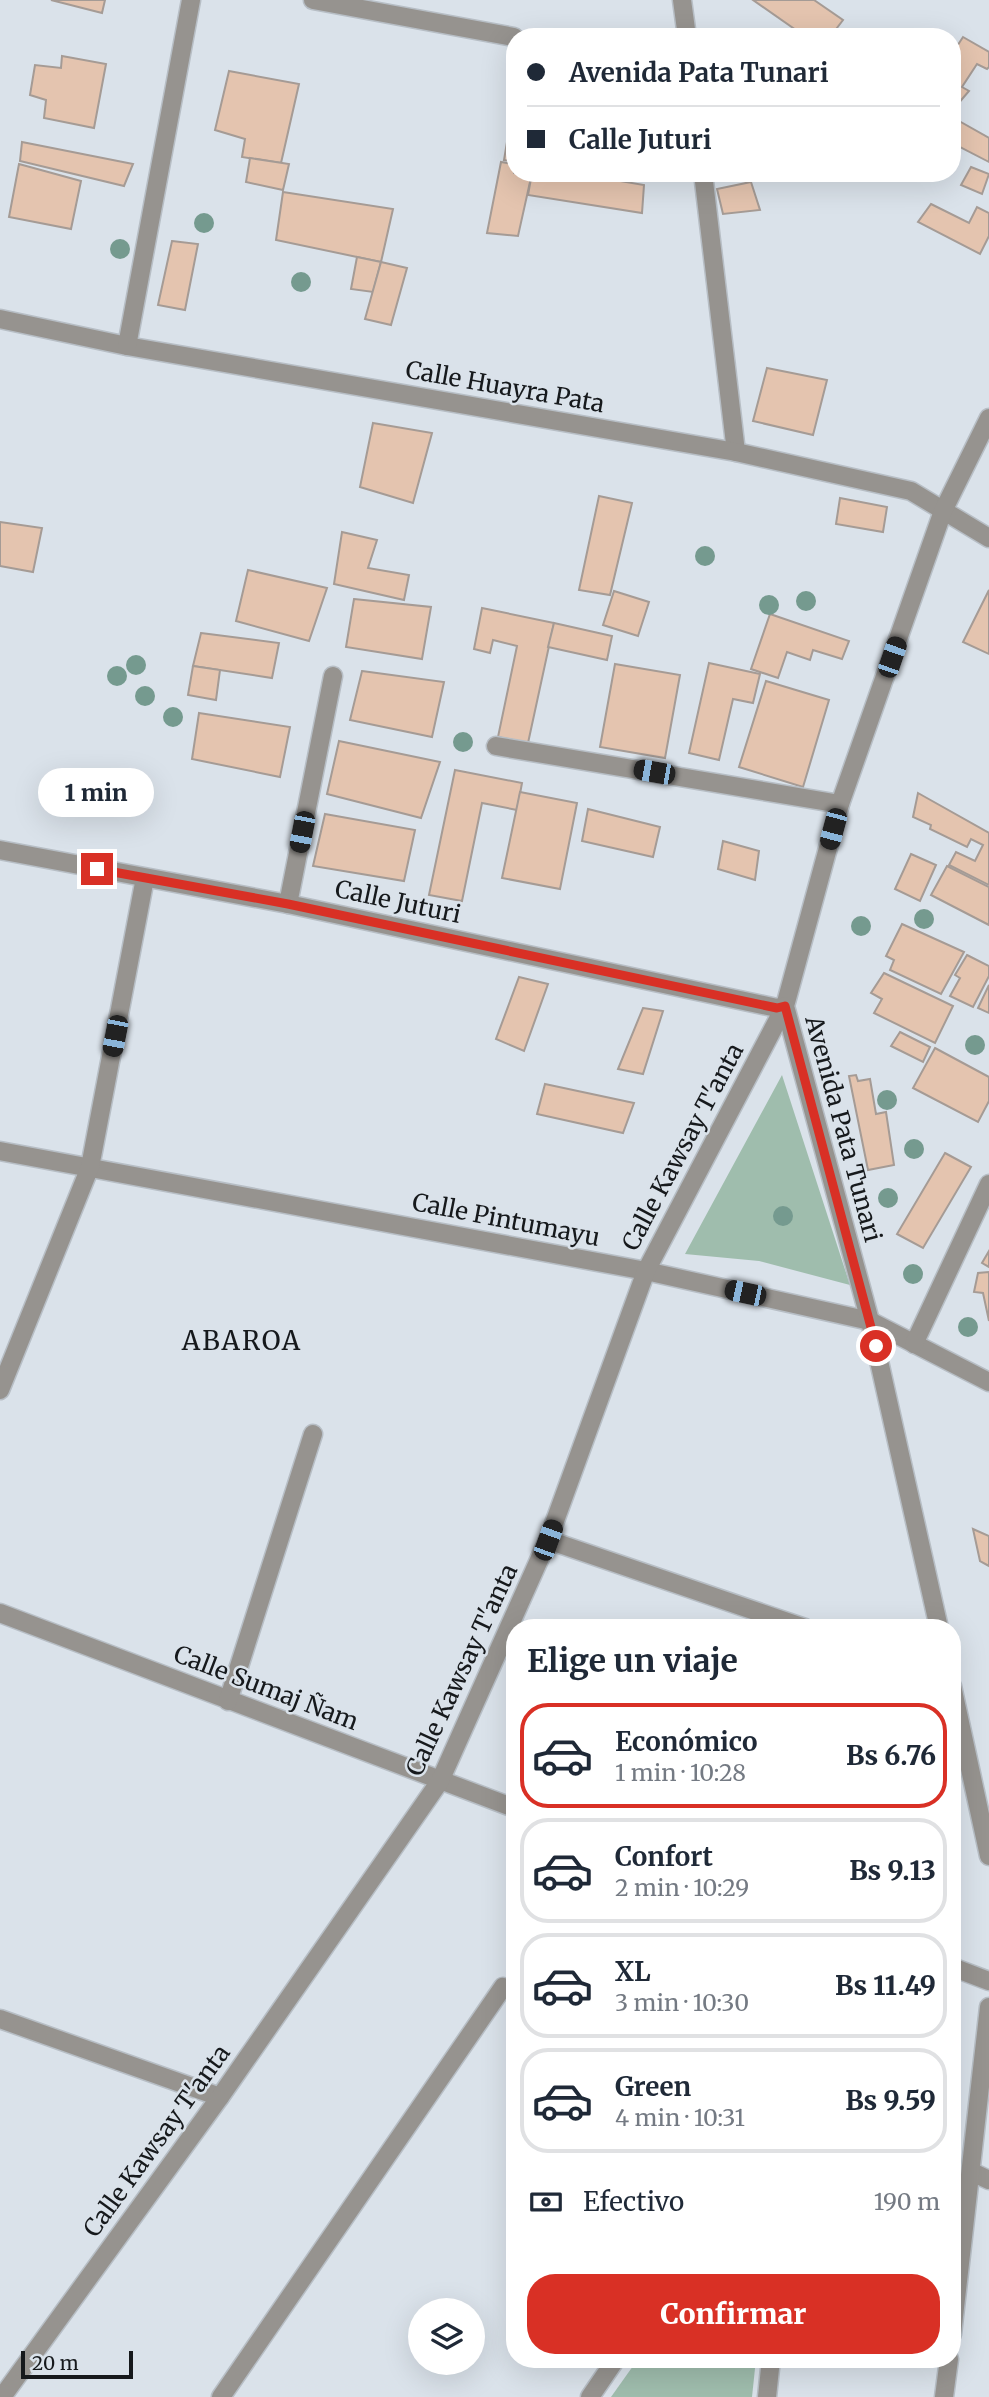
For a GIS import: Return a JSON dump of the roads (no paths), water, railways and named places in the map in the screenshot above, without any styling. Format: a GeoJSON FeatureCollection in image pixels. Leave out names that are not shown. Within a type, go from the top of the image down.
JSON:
{"type":"FeatureCollection","features":[{"type":"Feature","properties":{"kind":"street"},"geometry":{"type":"LineString","coordinates":[[127,346],[191,0]]}},
{"type":"Feature","properties":{"kind":"street"},"geometry":{"type":"LineString","coordinates":[[313,0],[506,36]]}},
{"type":"Feature","properties":{"kind":"street"},"geometry":{"type":"LineString","coordinates":[[682,0],[686,28]]}},
{"type":"Feature","properties":{"kind":"street"},"geometry":{"type":"LineString","coordinates":[[704,182],[736,452]]}},
{"type":"Feature","properties":{"kind":"street","name":"Calle Huayra Pata"},"geometry":{"type":"LineString","coordinates":[[0,319],[127,346],[736,452],[911,491],[989,538]]}},
{"type":"Feature","properties":{"kind":"street","name":"Avenida Pata Tunari"},"geometry":{"type":"LineString","coordinates":[[937,1619],[870,1321],[785,1006],[840,804],[943,511],[989,418]]}},
{"type":"Feature","properties":{"kind":"street"},"geometry":{"type":"LineString","coordinates":[[288,904],[333,676]]}},
{"type":"Feature","properties":{"kind":"street"},"geometry":{"type":"LineString","coordinates":[[496,746],[840,804]]}},
{"type":"Feature","properties":{"kind":"street","name":"Calle Juturi"},"geometry":{"type":"LineString","coordinates":[[0,850],[288,904],[777,1008],[785,1006]]}},
{"type":"Feature","properties":{"kind":"street"},"geometry":{"type":"LineString","coordinates":[[0,1390],[90,1167],[145,878]]}},
{"type":"Feature","properties":{"kind":"street","name":"Calle Kawsay T'anta"},"geometry":{"type":"LineString","coordinates":[[513,1619],[548,1540],[646,1271],[785,1006]]}},
{"type":"Feature","properties":{"kind":"street","name":"Calle Pintumayu"},"geometry":{"type":"LineString","coordinates":[[0,1151],[646,1271],[870,1321],[989,1382]]}},
{"type":"Feature","properties":{"kind":"street"},"geometry":{"type":"LineString","coordinates":[[914,1344],[989,1184]]}},
{"type":"Feature","properties":{"kind":"street"},"geometry":{"type":"LineString","coordinates":[[228,1701],[313,1434]]}},
{"type":"Feature","properties":{"kind":"street"},"geometry":{"type":"LineString","coordinates":[[548,1540],[779,1619]]}},
{"type":"Feature","properties":{"kind":"street","name":"Calle Sumaj Ñam"},"geometry":{"type":"LineString","coordinates":[[0,1613],[506,1805]]}},
{"type":"Feature","properties":{"kind":"street","name":"Calle Kawsay T'anta"},"geometry":{"type":"LineString","coordinates":[[2,2397],[220,2097],[440,1781],[506,1634]]}},
{"type":"Feature","properties":{"kind":"street"},"geometry":{"type":"LineString","coordinates":[[961,1727],[989,1856]]}},
{"type":"Feature","properties":{"kind":"street"},"geometry":{"type":"LineString","coordinates":[[961,1970],[989,1981]]}},
{"type":"Feature","properties":{"kind":"street"},"geometry":{"type":"LineString","coordinates":[[221,2397],[503,1987],[506,1988]]}},
{"type":"Feature","properties":{"kind":"street"},"geometry":{"type":"LineString","coordinates":[[961,2261],[989,2007]]}},
{"type":"Feature","properties":{"kind":"street"},"geometry":{"type":"LineString","coordinates":[[0,2019],[220,2097]]}},
{"type":"Feature","properties":{"kind":"street"},"geometry":{"type":"LineString","coordinates":[[972,2172],[989,2180]]}},
{"type":"Feature","properties":{"kind":"street"},"geometry":{"type":"LineString","coordinates":[[590,2397],[610,2368]]}},
{"type":"Feature","properties":{"kind":"street"},"geometry":{"type":"LineString","coordinates":[[766,2397],[770,2368]]}},
{"type":"Feature","properties":{"kind":"street"},"geometry":{"type":"LineString","coordinates":[[944,2397],[948,2368]]}},
{"type":"Feature","properties":{"kind":"district","name":"ABAROA"},"geometry":{"type":"Point","coordinates":[242,1341]}}]}
